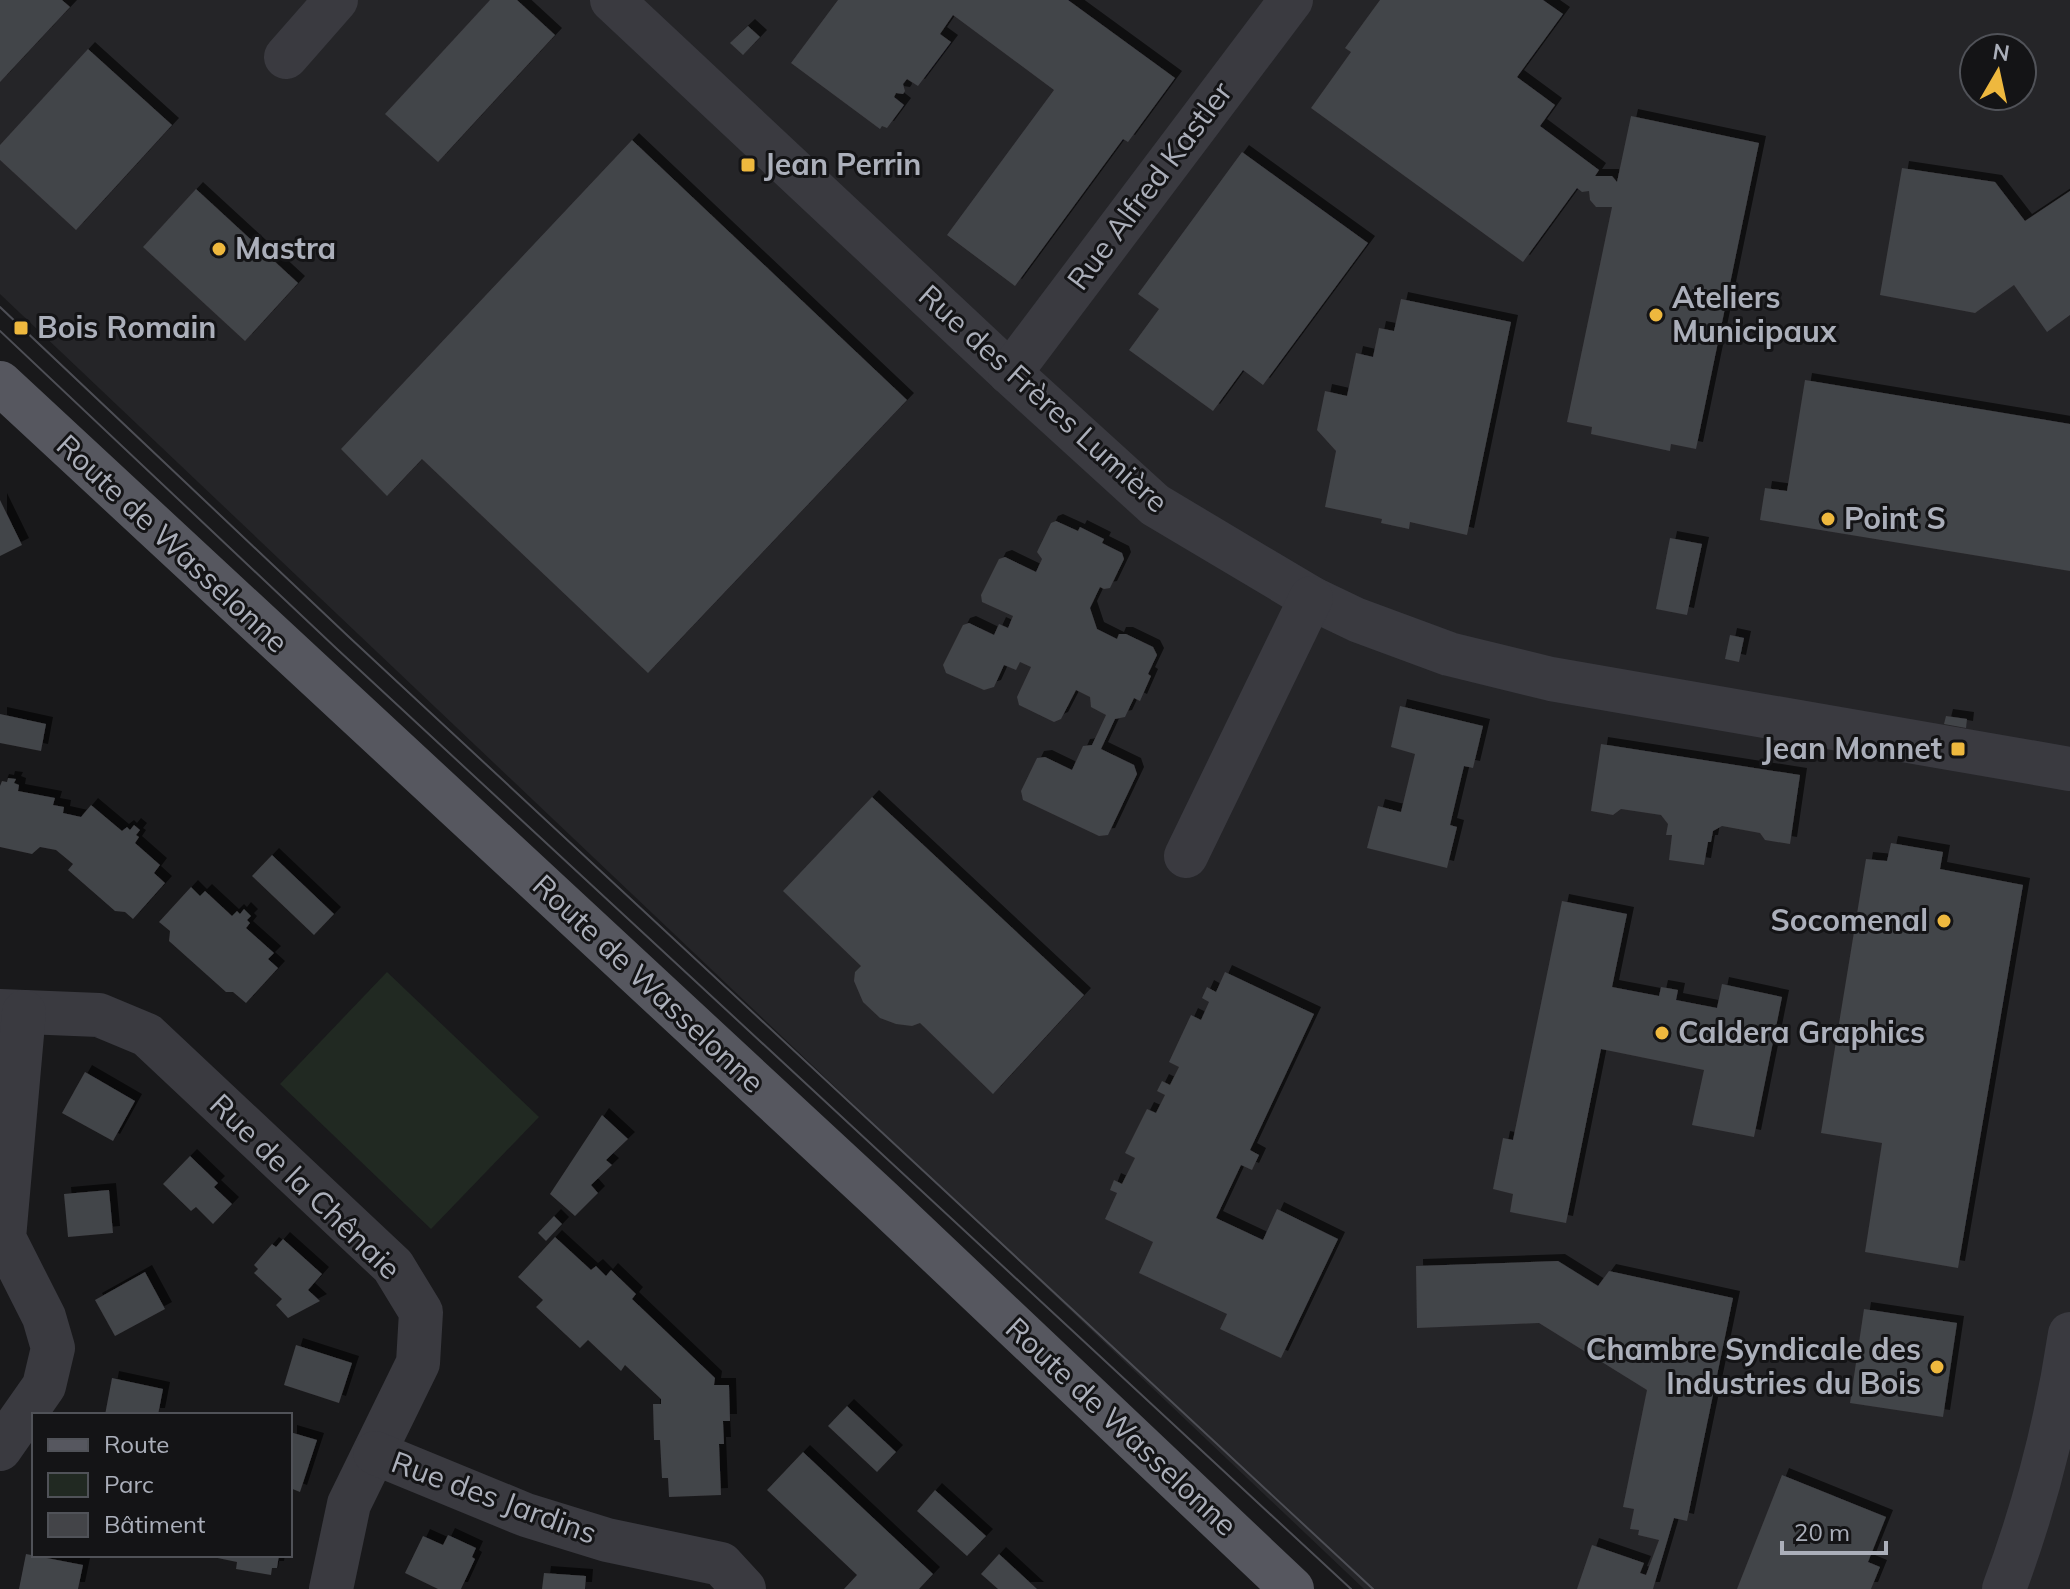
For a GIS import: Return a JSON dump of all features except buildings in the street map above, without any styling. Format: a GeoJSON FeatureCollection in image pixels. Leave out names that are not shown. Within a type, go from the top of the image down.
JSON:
{"type":"FeatureCollection","features":[{"type":"Feature","properties":{"kind":"main road","name":"Route de Wasselonne"},"geometry":{"type":"LineString","coordinates":[[0,383],[881,1200],[1292,1589]]}},
{"type":"Feature","properties":{"kind":"street"},"geometry":{"type":"LineString","coordinates":[[286,57],[336,0]]}},
{"type":"Feature","properties":{"kind":"street","name":"Rue des Frères Lumière"},"geometry":{"type":"LineString","coordinates":[[612,0],[1155,505],[1311,598],[1357,620],[1449,654],[1551,679],[2070,769]]}},
{"type":"Feature","properties":{"kind":"street","name":"Rue Alfred Kastler"},"geometry":{"type":"LineString","coordinates":[[1010,373],[1291,0]]}},
{"type":"Feature","properties":{"kind":"street"},"geometry":{"type":"LineString","coordinates":[[1186,856],[1311,598]]}},
{"type":"Feature","properties":{"kind":"street"},"geometry":{"type":"LineString","coordinates":[[0,1449],[44,1386],[53,1348],[44,1317],[4,1238],[12,1012]]}},
{"type":"Feature","properties":{"kind":"street","name":"Rue de la Chênaie"},"geometry":{"type":"LineString","coordinates":[[12,1012],[99,1015],[147,1035],[393,1266],[421,1312],[418,1363],[349,1504],[331,1589]]}},
{"type":"Feature","properties":{"kind":"street"},"geometry":{"type":"LineString","coordinates":[[2004,1589],[2040,1480],[2062,1387],[2070,1334]]}},
{"type":"Feature","properties":{"kind":"street","name":"Rue des Jardins"},"geometry":{"type":"LineString","coordinates":[[375,1453],[526,1515],[607,1540],[721,1564],[744,1589]]}},
{"type":"Feature","properties":{"kind":"shaded area"},"geometry":{"type":"Polygon","coordinates":[[[0,0],[2070,0],[2070,1589],[1364,1589],[0,294],[0,0]]]}},
{"type":"Feature","properties":{"kind":"green space"},"geometry":{"type":"Polygon","coordinates":[[[387,972],[539,1117],[431,1229],[280,1084],[387,972]]]}},
{"type":"Feature","properties":{"kind":"tram line"},"geometry":{"type":"LineString","coordinates":[[0,307],[349,637],[1373,1589]]}},
{"type":"Feature","properties":{"kind":"tram line"},"geometry":{"type":"LineString","coordinates":[[0,331],[337,649],[1351,1589]]}},
{"type":"Feature","properties":{"kind":"place","name":"Jean Perrin"},"geometry":{"type":"Point","coordinates":[748,165]}},
{"type":"Feature","properties":{"kind":"place","name":"Mastra"},"geometry":{"type":"Point","coordinates":[219,249]}},
{"type":"Feature","properties":{"kind":"place","name":"Ateliers Municipaux"},"geometry":{"type":"Point","coordinates":[1656,315]}},
{"type":"Feature","properties":{"kind":"place","name":"Bois Romain"},"geometry":{"type":"Point","coordinates":[21,328]}},
{"type":"Feature","properties":{"kind":"place","name":"Point S"},"geometry":{"type":"Point","coordinates":[1828,519]}},
{"type":"Feature","properties":{"kind":"place","name":"Jean Monnet"},"geometry":{"type":"Point","coordinates":[1958,749]}},
{"type":"Feature","properties":{"kind":"place","name":"Socomenal"},"geometry":{"type":"Point","coordinates":[1944,921]}},
{"type":"Feature","properties":{"kind":"place","name":"Caldera Graphics"},"geometry":{"type":"Point","coordinates":[1662,1033]}},
{"type":"Feature","properties":{"kind":"place","name":"Chambre Syndicale des Industries du Bois"},"geometry":{"type":"Point","coordinates":[1937,1367]}}]}
